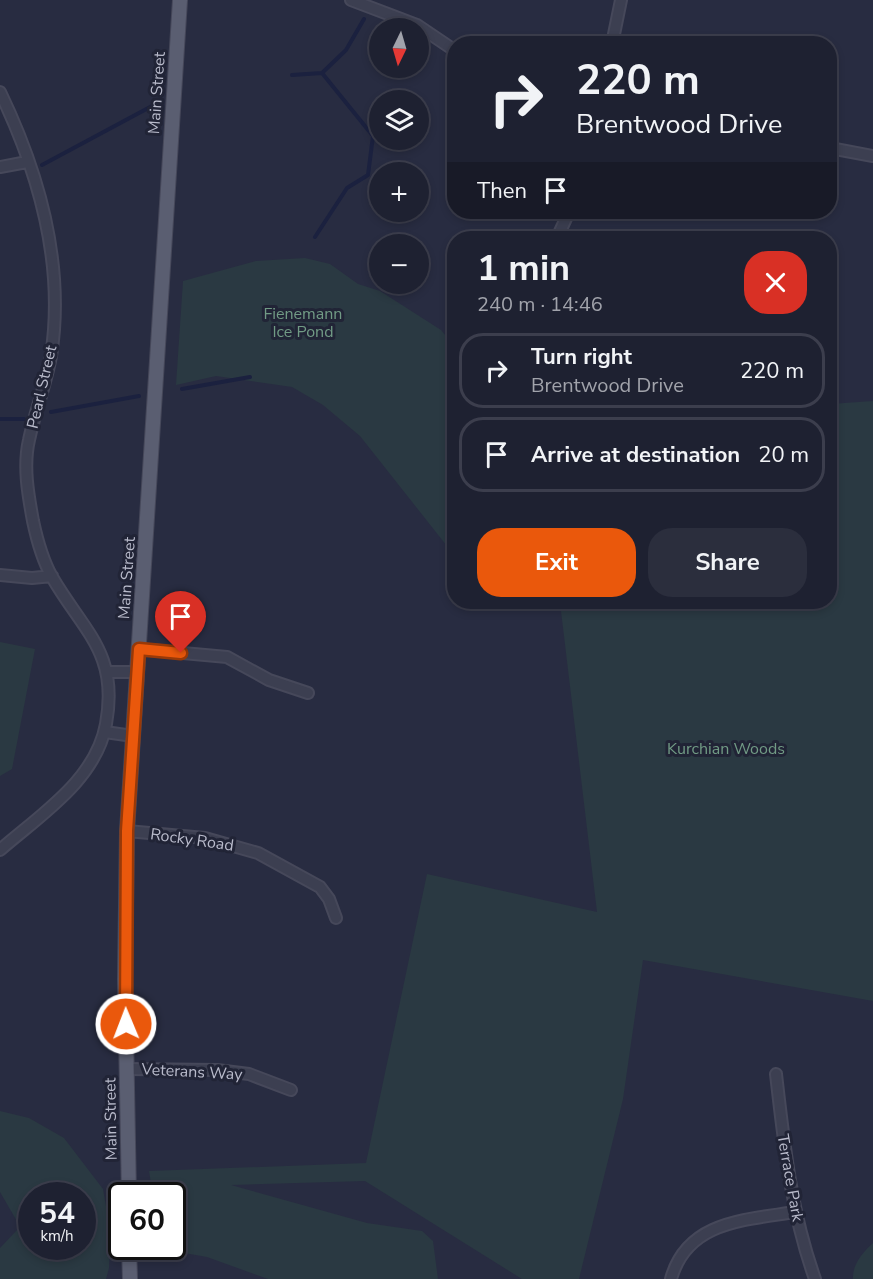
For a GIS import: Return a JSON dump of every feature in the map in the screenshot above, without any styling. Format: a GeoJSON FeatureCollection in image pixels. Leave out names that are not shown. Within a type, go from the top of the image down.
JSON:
{"type":"FeatureCollection","features":[{"type":"Feature","properties":{"kind":"main road","name":"Main Street"},"geometry":{"type":"LineString","coordinates":[[129,1182],[127,831],[180,0]]}},
{"type":"Feature","properties":{"kind":"main road"},"geometry":{"type":"LineString","coordinates":[[129,1260],[130,1279]]}},
{"type":"Feature","properties":{"kind":"street"},"geometry":{"type":"LineString","coordinates":[[351,0],[417,25],[447,45]]}},
{"type":"Feature","properties":{"kind":"street"},"geometry":{"type":"LineString","coordinates":[[614,36],[621,0]]}},
{"type":"Feature","properties":{"kind":"street","name":"Pearl Street"},"geometry":{"type":"LineString","coordinates":[[0,93],[27,162],[49,236],[56,280],[51,358],[29,441],[28,493],[36,531],[52,576],[83,622],[108,672],[109,702],[105,732],[95,757],[84,773],[0,850]]}},
{"type":"Feature","properties":{"kind":"street"},"geometry":{"type":"LineString","coordinates":[[837,149],[873,156]]}},
{"type":"Feature","properties":{"kind":"street"},"geometry":{"type":"LineString","coordinates":[[0,167],[27,162]]}},
{"type":"Feature","properties":{"kind":"street"},"geometry":{"type":"LineString","coordinates":[[0,575],[52,576]]}},
{"type":"Feature","properties":{"kind":"street"},"geometry":{"type":"LineString","coordinates":[[139,649],[227,657],[269,680],[308,693]]}},
{"type":"Feature","properties":{"kind":"street"},"geometry":{"type":"LineString","coordinates":[[108,672],[137,672]]}},
{"type":"Feature","properties":{"kind":"street"},"geometry":{"type":"LineString","coordinates":[[105,732],[133,736]]}},
{"type":"Feature","properties":{"kind":"street","name":"Rocky Road"},"geometry":{"type":"LineString","coordinates":[[127,831],[205,838],[258,853],[320,887],[329,899],[336,918]]}},
{"type":"Feature","properties":{"kind":"street","name":"Veterans Way"},"geometry":{"type":"LineString","coordinates":[[127,1069],[217,1070],[249,1074],[291,1090]]}},
{"type":"Feature","properties":{"kind":"street","name":"Terrace Park"},"geometry":{"type":"LineString","coordinates":[[776,1074],[785,1159],[795,1212],[815,1279]]}},
{"type":"Feature","properties":{"kind":"street"},"geometry":{"type":"LineString","coordinates":[[671,1279],[687,1248],[712,1228],[727,1223],[795,1212]]}},
{"type":"Feature","properties":{"kind":"green space","name":"Fienemann Ice Pond"},"geometry":{"type":"Polygon","coordinates":[[[305,258],[330,264],[358,284],[369,288],[369,294],[385,294],[441,330],[447,337],[447,546],[360,436],[323,405],[292,387],[216,376],[176,385],[183,281],[256,261],[305,258]]]}},
{"type":"Feature","properties":{"kind":"green space","name":"Kurchian Woods"},"geometry":{"type":"Polygon","coordinates":[[[873,401],[873,1001],[643,960],[623,1099],[579,1279],[522,1279],[365,1181],[231,1185],[367,1223],[422,1231],[433,1241],[438,1279],[268,1279],[207,1257],[186,1253],[186,1182],[151,1182],[149,1171],[366,1163],[427,874],[597,912],[561,611],[546,609],[837,609],[837,404],[873,401]]]}},
{"type":"Feature","properties":{"kind":"green space"},"geometry":{"type":"Polygon","coordinates":[[[0,642],[35,649],[12,769],[0,776],[0,642]]]}},
{"type":"Feature","properties":{"kind":"green space"},"geometry":{"type":"Polygon","coordinates":[[[0,1111],[29,1118],[64,1138],[103,1189],[108,1214],[109,1260],[106,1279],[0,1279],[0,1248],[17,1230],[18,1223],[0,1192],[0,1111]]]}},
{"type":"Feature","properties":{"kind":"green space"},"geometry":{"type":"Polygon","coordinates":[[[873,1243],[873,1279],[853,1279],[856,1264],[873,1243]]]}},
{"type":"Feature","properties":{"kind":"waterway"},"geometry":{"type":"LineString","coordinates":[[292,75],[322,73],[346,50],[364,19]]}},
{"type":"Feature","properties":{"kind":"waterway"},"geometry":{"type":"LineString","coordinates":[[315,237],[347,188],[368,175],[373,136],[322,73]]}},
{"type":"Feature","properties":{"kind":"waterway"},"geometry":{"type":"LineString","coordinates":[[42,165],[152,106]]}},
{"type":"Feature","properties":{"kind":"waterway"},"geometry":{"type":"LineString","coordinates":[[182,389],[250,377]]}},
{"type":"Feature","properties":{"kind":"waterway"},"geometry":{"type":"LineString","coordinates":[[51,412],[139,396]]}},
{"type":"Feature","properties":{"kind":"waterway"},"geometry":{"type":"LineString","coordinates":[[0,419],[24,419]]}},
{"type":"Feature","properties":{"kind":"route"},"geometry":{"type":"LineString","coordinates":[[126,1024],[127,831],[139,649],[181,653]]}}]}
